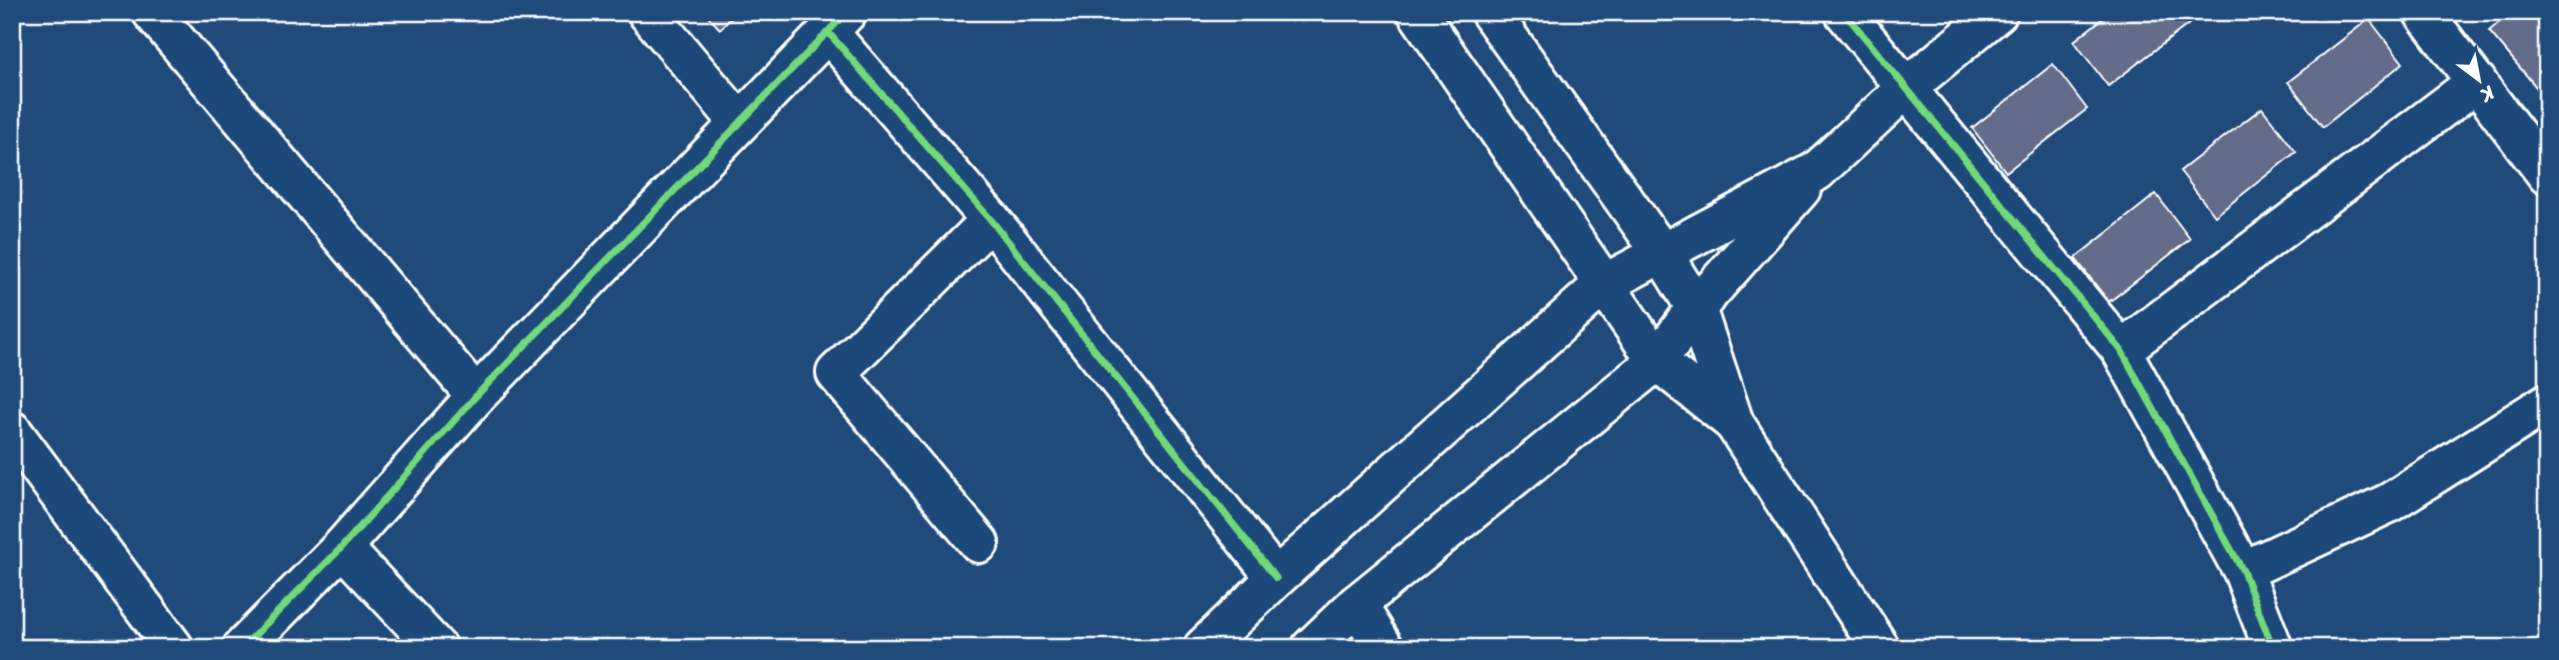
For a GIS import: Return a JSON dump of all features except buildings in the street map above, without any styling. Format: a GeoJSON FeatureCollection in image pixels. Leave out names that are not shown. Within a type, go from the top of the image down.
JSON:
{"type":"FeatureCollection","features":[{"type":"Feature","properties":{"kind":"street"},"geometry":{"type":"LineString","coordinates":[[152,12],[476,396]]}},
{"type":"Feature","properties":{"kind":"street"},"geometry":{"type":"LineString","coordinates":[[647,12],[739,122]]}},
{"type":"Feature","properties":{"kind":"street"},"geometry":{"type":"LineString","coordinates":[[1417,12],[1657,361],[1734,423]]}},
{"type":"Feature","properties":{"kind":"street"},"geometry":{"type":"LineString","coordinates":[[1490,12],[1662,253],[1696,308],[1734,423],[1880,648]]}},
{"type":"Feature","properties":{"kind":"street"},"geometry":{"type":"LineString","coordinates":[[1844,12],[2120,350],[2243,571],[2273,648]]}},
{"type":"Feature","properties":{"kind":"street"},"geometry":{"type":"LineString","coordinates":[[1311,648],[1357,604],[1657,361],[1696,308],[1817,171],[1905,89],[1998,12]]}},
{"type":"Feature","properties":{"kind":"street"},"geometry":{"type":"LineString","coordinates":[[2423,12],[2547,175]]}},
{"type":"Feature","properties":{"kind":"street"},"geometry":{"type":"LineString","coordinates":[[242,648],[342,547],[476,396],[838,22],[1276,578]]}},
{"type":"Feature","properties":{"kind":"street"},"geometry":{"type":"LineString","coordinates":[[2120,350],[2477,82]]}},
{"type":"Feature","properties":{"kind":"street"},"geometry":{"type":"LineString","coordinates":[[1203,648],[1276,578],[1604,284],[1817,171]]}},
{"type":"Feature","properties":{"kind":"street"},"geometry":{"type":"LineString","coordinates":[[979,543],[836,373],[992,220]]}},
{"type":"Feature","properties":{"kind":"street"},"geometry":{"type":"LineString","coordinates":[[2243,571],[2389,503],[2546,406]]}},
{"type":"Feature","properties":{"kind":"street"},"geometry":{"type":"LineString","coordinates":[[12,431],[174,648]]}},
{"type":"Feature","properties":{"kind":"street"},"geometry":{"type":"LineString","coordinates":[[342,547],[437,648]]}},
{"type":"Feature","properties":{"kind":"street"},"geometry":{"type":"LineString","coordinates":[[1357,604],[1384,648]]}},
{"type":"Feature","properties":{"kind":"cycle path"},"geometry":{"type":"LineString","coordinates":[[242,648],[342,547],[476,396],[847,12]]}},
{"type":"Feature","properties":{"kind":"cycle path"},"geometry":{"type":"LineString","coordinates":[[1844,12],[2121,350],[2243,571],[2273,648]]}},
{"type":"Feature","properties":{"kind":"cycle path"},"geometry":{"type":"LineString","coordinates":[[828,32],[991,220],[1276,578]]}}]}
